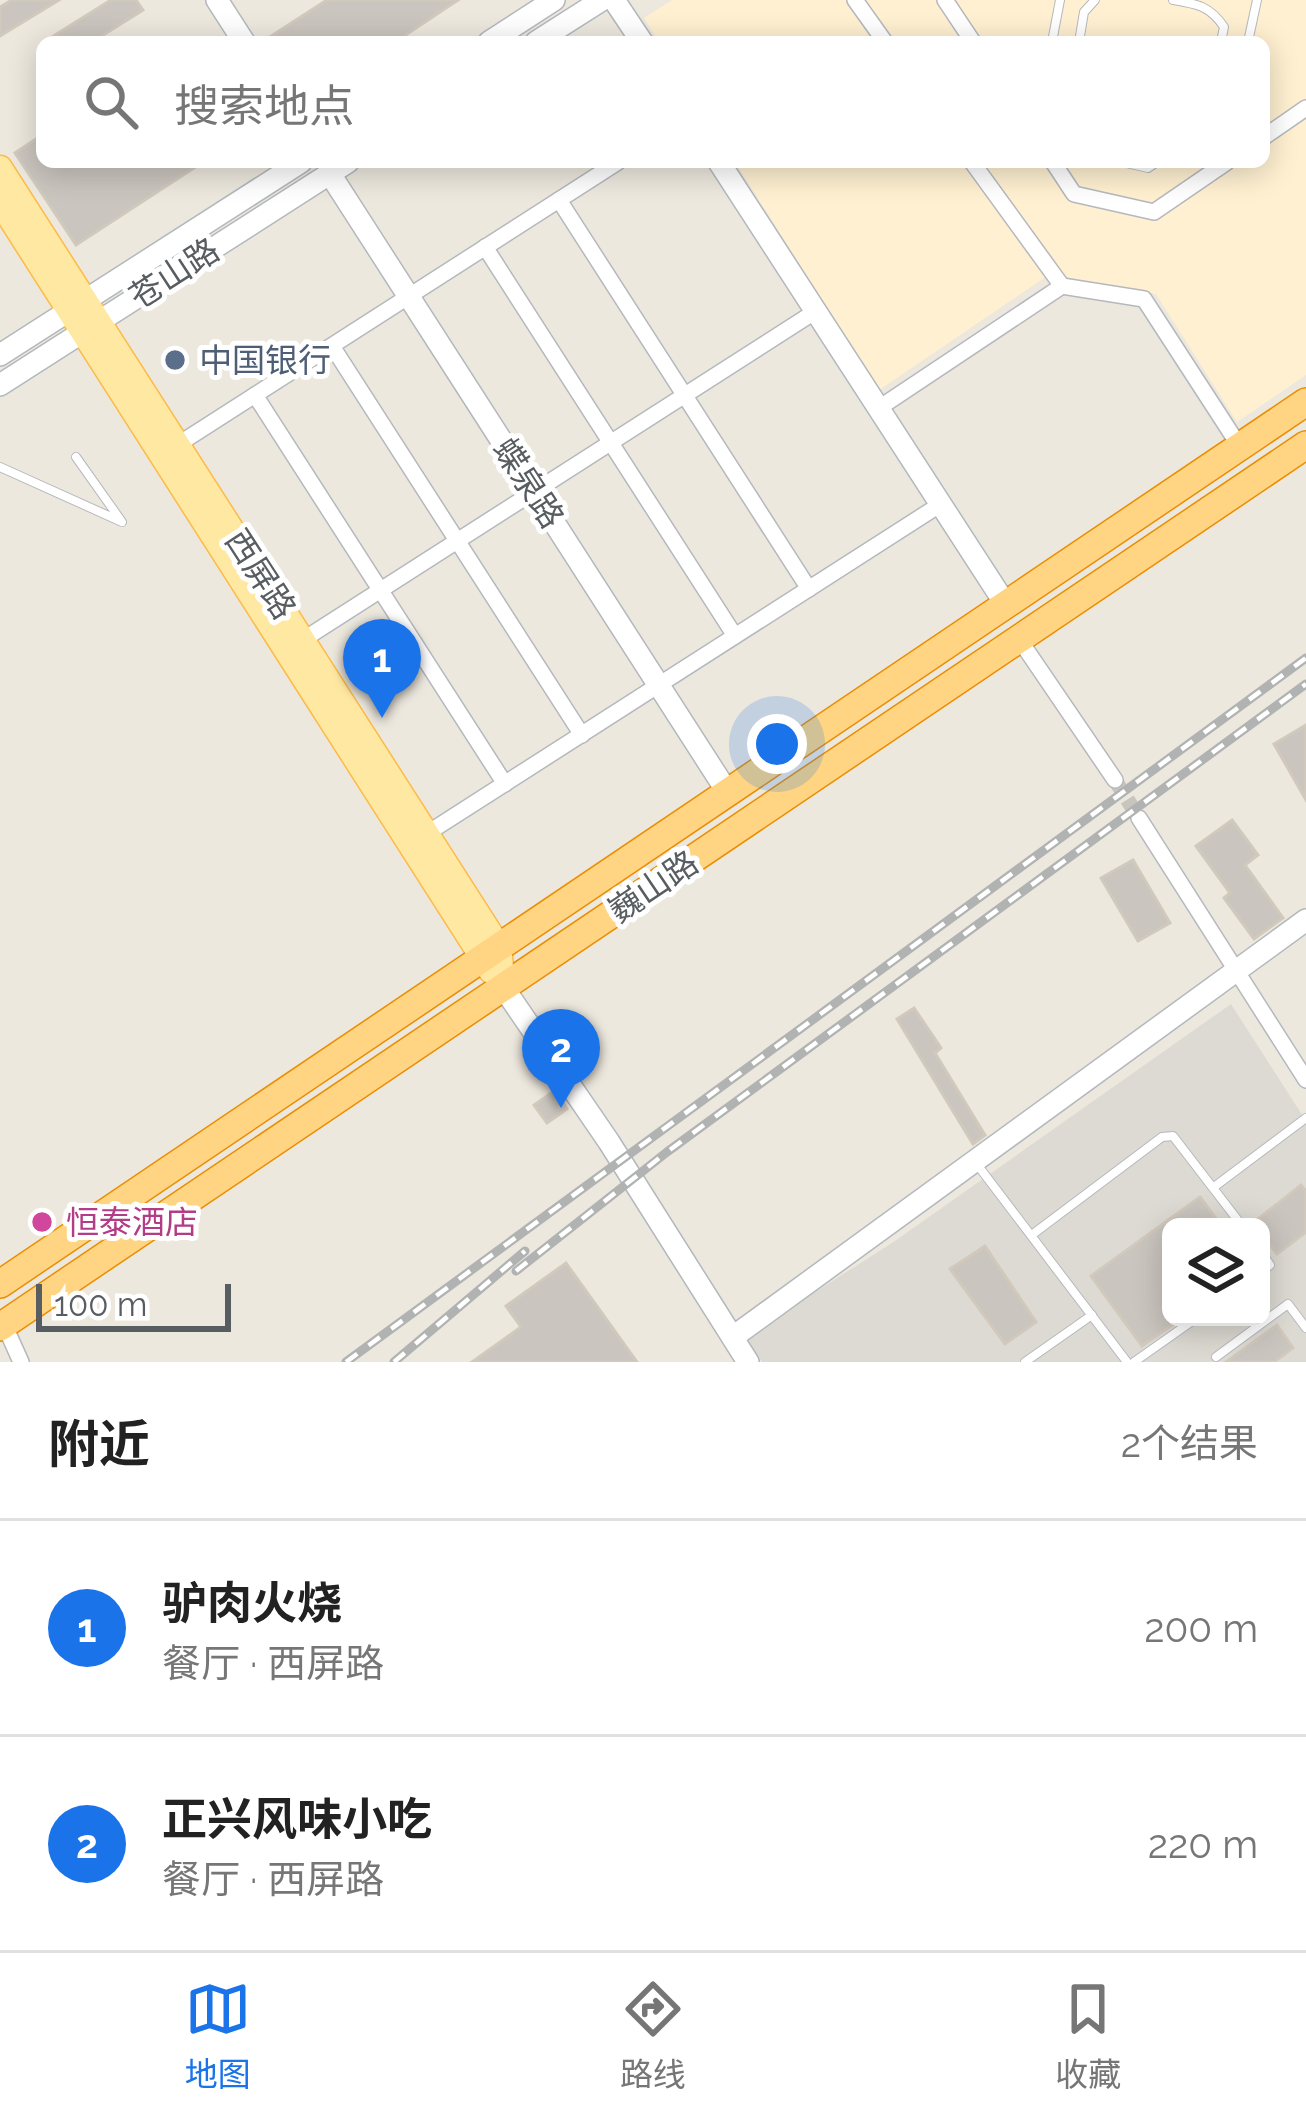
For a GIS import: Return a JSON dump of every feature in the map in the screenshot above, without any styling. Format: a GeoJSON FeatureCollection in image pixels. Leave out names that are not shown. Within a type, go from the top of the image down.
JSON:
{"type":"FeatureCollection","features":[{"type":"Feature","properties":{"kind":"highway","name":"巍山路"},"geometry":{"type":"LineString","coordinates":[[0,1284],[1306,402]]}},
{"type":"Feature","properties":{"kind":"highway","name":"巍山路"},"geometry":{"type":"LineString","coordinates":[[1,1321],[1306,445]]}},
{"type":"Feature","properties":{"kind":"highway"},"geometry":{"type":"LineString","coordinates":[[1006,605],[1018,639]]}},
{"type":"Feature","properties":{"kind":"main road","name":"西屏路"},"geometry":{"type":"LineString","coordinates":[[0,168],[84,316],[491,953],[503,987]]}},
{"type":"Feature","properties":{"kind":"main road","name":"西屏路"},"geometry":{"type":"LineString","coordinates":[[0,202],[84,316]]}},
{"type":"Feature","properties":{"kind":"street"},"geometry":{"type":"LineString","coordinates":[[217,0],[240,36]]}},
{"type":"Feature","properties":{"kind":"street"},"geometry":{"type":"LineString","coordinates":[[498,36],[554,0]]}},
{"type":"Feature","properties":{"kind":"street"},"geometry":{"type":"LineString","coordinates":[[545,36],[602,0]]}},
{"type":"Feature","properties":{"kind":"street"},"geometry":{"type":"LineString","coordinates":[[614,0],[638,36]]}},
{"type":"Feature","properties":{"kind":"street"},"geometry":{"type":"LineString","coordinates":[[855,0],[881,36]]}},
{"type":"Feature","properties":{"kind":"street"},"geometry":{"type":"LineString","coordinates":[[945,0],[970,36]]}},
{"type":"Feature","properties":{"kind":"street"},"geometry":{"type":"LineString","coordinates":[[1270,133],[1306,108]]}},
{"type":"Feature","properties":{"kind":"street","name":"苍山路"},"geometry":{"type":"LineString","coordinates":[[0,385],[84,316],[293,168]]}},
{"type":"Feature","properties":{"kind":"street","name":"苍山路"},"geometry":{"type":"LineString","coordinates":[[0,355],[84,316],[339,168]]}},
{"type":"Feature","properties":{"kind":"street","name":"蝶泉路"},"geometry":{"type":"LineString","coordinates":[[339,168],[409,296],[728,793]]}},
{"type":"Feature","properties":{"kind":"street"},"geometry":{"type":"LineString","coordinates":[[169,450],[609,168]]}},
{"type":"Feature","properties":{"kind":"street"},"geometry":{"type":"LineString","coordinates":[[723,168],[1006,605]]}},
{"type":"Feature","properties":{"kind":"street"},"geometry":{"type":"LineString","coordinates":[[976,168],[1062,286]]}},
{"type":"Feature","properties":{"kind":"street"},"geometry":{"type":"LineString","coordinates":[[1057,168],[1074,194],[1154,212],[1218,168]]}},
{"type":"Feature","properties":{"kind":"street"},"geometry":{"type":"LineString","coordinates":[[559,200],[809,589]]}},
{"type":"Feature","properties":{"kind":"street"},"geometry":{"type":"LineString","coordinates":[[485,248],[735,636]]}},
{"type":"Feature","properties":{"kind":"street"},"geometry":{"type":"LineString","coordinates":[[879,408],[1062,286],[1144,299],[1240,447]]}},
{"type":"Feature","properties":{"kind":"street"},"geometry":{"type":"LineString","coordinates":[[294,646],[816,311]]}},
{"type":"Feature","properties":{"kind":"street"},"geometry":{"type":"LineString","coordinates":[[332,346],[582,735]]}},
{"type":"Feature","properties":{"kind":"street"},"geometry":{"type":"LineString","coordinates":[[256,395],[505,784]]}},
{"type":"Feature","properties":{"kind":"street"},"geometry":{"type":"LineString","coordinates":[[418,840],[941,504]]}},
{"type":"Feature","properties":{"kind":"street"},"geometry":{"type":"LineString","coordinates":[[1018,639],[1115,780]]}},
{"type":"Feature","properties":{"kind":"street"},"geometry":{"type":"LineString","coordinates":[[1139,818],[1306,1080]]}},
{"type":"Feature","properties":{"kind":"street"},"geometry":{"type":"LineString","coordinates":[[733,1337],[1306,920]]}},
{"type":"Feature","properties":{"kind":"street"},"geometry":{"type":"LineString","coordinates":[[503,987],[609,1142],[747,1361]]}},
{"type":"Feature","properties":{"kind":"street"},"geometry":{"type":"LineString","coordinates":[[1,1321],[21,1362]]}},
{"type":"Feature","properties":{"kind":"lane"},"geometry":{"type":"LineString","coordinates":[[1053,36],[1060,0]]}},
{"type":"Feature","properties":{"kind":"lane"},"geometry":{"type":"LineString","coordinates":[[1080,36],[1084,12],[1095,0]]}},
{"type":"Feature","properties":{"kind":"lane"},"geometry":{"type":"LineString","coordinates":[[1173,0],[1204,5],[1224,28],[1223,36]]}},
{"type":"Feature","properties":{"kind":"lane"},"geometry":{"type":"LineString","coordinates":[[1250,36],[1257,0]]}},
{"type":"Feature","properties":{"kind":"lane"},"geometry":{"type":"LineString","coordinates":[[0,466],[122,522],[76,457]]}},
{"type":"Feature","properties":{"kind":"lane"},"geometry":{"type":"LineString","coordinates":[[1214,1187],[1306,1118]]}},
{"type":"Feature","properties":{"kind":"lane"},"geometry":{"type":"LineString","coordinates":[[1033,1234],[1162,1137],[1173,1136],[1236,1218]]}},
{"type":"Feature","properties":{"kind":"lane"},"geometry":{"type":"LineString","coordinates":[[975,1162],[1131,1362],[1185,1326]]}},
{"type":"Feature","properties":{"kind":"lane"},"geometry":{"type":"LineString","coordinates":[[1216,1357],[1288,1304],[1306,1328]]}},
{"type":"Feature","properties":{"kind":"lane"},"geometry":{"type":"LineString","coordinates":[[1025,1362],[1092,1315]]}},
{"type":"Feature","properties":{"kind":"shaded area"},"geometry":{"type":"Polygon","coordinates":[[[672,0],[1306,0],[1306,375],[1237,422],[1156,294],[1050,274],[879,390],[739,168],[1270,168],[1270,36],[655,36],[644,18],[672,0]]]}},
{"type":"Feature","properties":{"kind":"shaded area"},"geometry":{"type":"Polygon","coordinates":[[[1231,1004],[1306,1121],[1306,1362],[762,1362],[746,1336],[892,1243],[1231,1004]]]}},
{"type":"Feature","properties":{"kind":"building"},"geometry":{"type":"Polygon","coordinates":[[[12,0],[59,0],[0,36],[0,7],[12,0]]]}},
{"type":"Feature","properties":{"kind":"building"},"geometry":{"type":"Polygon","coordinates":[[[111,0],[136,0],[143,10],[102,36],[54,36],[111,0]]]}},
{"type":"Feature","properties":{"kind":"building"},"geometry":{"type":"Polygon","coordinates":[[[327,0],[458,0],[404,36],[271,36],[327,0]]]}},
{"type":"Feature","properties":{"kind":"building"},"geometry":{"type":"Polygon","coordinates":[[[36,139],[36,168],[194,168],[76,245],[15,153],[36,139]]]}},
{"type":"Feature","properties":{"kind":"building"},"geometry":{"type":"Polygon","coordinates":[[[1306,725],[1306,800],[1274,744],[1306,725]]]}},
{"type":"Feature","properties":{"kind":"building"},"geometry":{"type":"Polygon","coordinates":[[[1232,820],[1258,855],[1245,865],[1283,918],[1254,939],[1224,898],[1230,893],[1196,846],[1232,820]]]}},
{"type":"Feature","properties":{"kind":"building"},"geometry":{"type":"Polygon","coordinates":[[[1133,860],[1170,923],[1138,941],[1101,878],[1133,860]]]}},
{"type":"Feature","properties":{"kind":"building"},"geometry":{"type":"Polygon","coordinates":[[[914,1008],[941,1048],[935,1053],[985,1135],[973,1144],[897,1019],[914,1008]]]}},
{"type":"Feature","properties":{"kind":"building"},"geometry":{"type":"Polygon","coordinates":[[[554,1091],[567,1109],[547,1123],[534,1105],[554,1091]]]}},
{"type":"Feature","properties":{"kind":"building"},"geometry":{"type":"Polygon","coordinates":[[[1301,1185],[1306,1191],[1306,1232],[1277,1254],[1270,1245],[1270,1218],[1259,1218],[1301,1185]]]}},
{"type":"Feature","properties":{"kind":"building"},"geometry":{"type":"Polygon","coordinates":[[[1200,1197],[1215,1218],[1171,1218],[1200,1197]]]}},
{"type":"Feature","properties":{"kind":"building"},"geometry":{"type":"Polygon","coordinates":[[[1162,1225],[1162,1326],[1171,1326],[1142,1346],[1091,1276],[1162,1225]]]}},
{"type":"Feature","properties":{"kind":"building"},"geometry":{"type":"Polygon","coordinates":[[[985,1246],[1036,1322],[1005,1344],[950,1269],[985,1246]]]}},
{"type":"Feature","properties":{"kind":"building"},"geometry":{"type":"Polygon","coordinates":[[[566,1263],[637,1362],[472,1362],[521,1327],[506,1306],[566,1263]]]}},
{"type":"Feature","properties":{"kind":"building"},"geometry":{"type":"Polygon","coordinates":[[[1277,1325],[1293,1348],[1274,1362],[1226,1362],[1277,1325]]]}},
{"type":"Feature","properties":{"kind":"tunnel"},"geometry":{"type":"LineString","coordinates":[[1115,780],[1139,818]]}},
{"type":"Feature","properties":{"kind":"railway"},"geometry":{"type":"LineString","coordinates":[[346,1362],[1306,658]]}},
{"type":"Feature","properties":{"kind":"railway"},"geometry":{"type":"LineString","coordinates":[[516,1271],[667,1152],[1306,684]]}},
{"type":"Feature","properties":{"kind":"railway"},"geometry":{"type":"LineString","coordinates":[[394,1362],[525,1251]]}},
{"type":"Feature","properties":{"kind":"place","name":"中国银行"},"geometry":{"type":"Point","coordinates":[175,360]}},
{"type":"Feature","properties":{"kind":"place","name":"驴肉火烧"},"geometry":{"type":"Point","coordinates":[382,718]}},
{"type":"Feature","properties":{"kind":"place","name":"正兴风味小吃"},"geometry":{"type":"Point","coordinates":[561,1108]}},
{"type":"Feature","properties":{"kind":"place","name":"恒泰酒店"},"geometry":{"type":"Point","coordinates":[42,1222]}}]}
